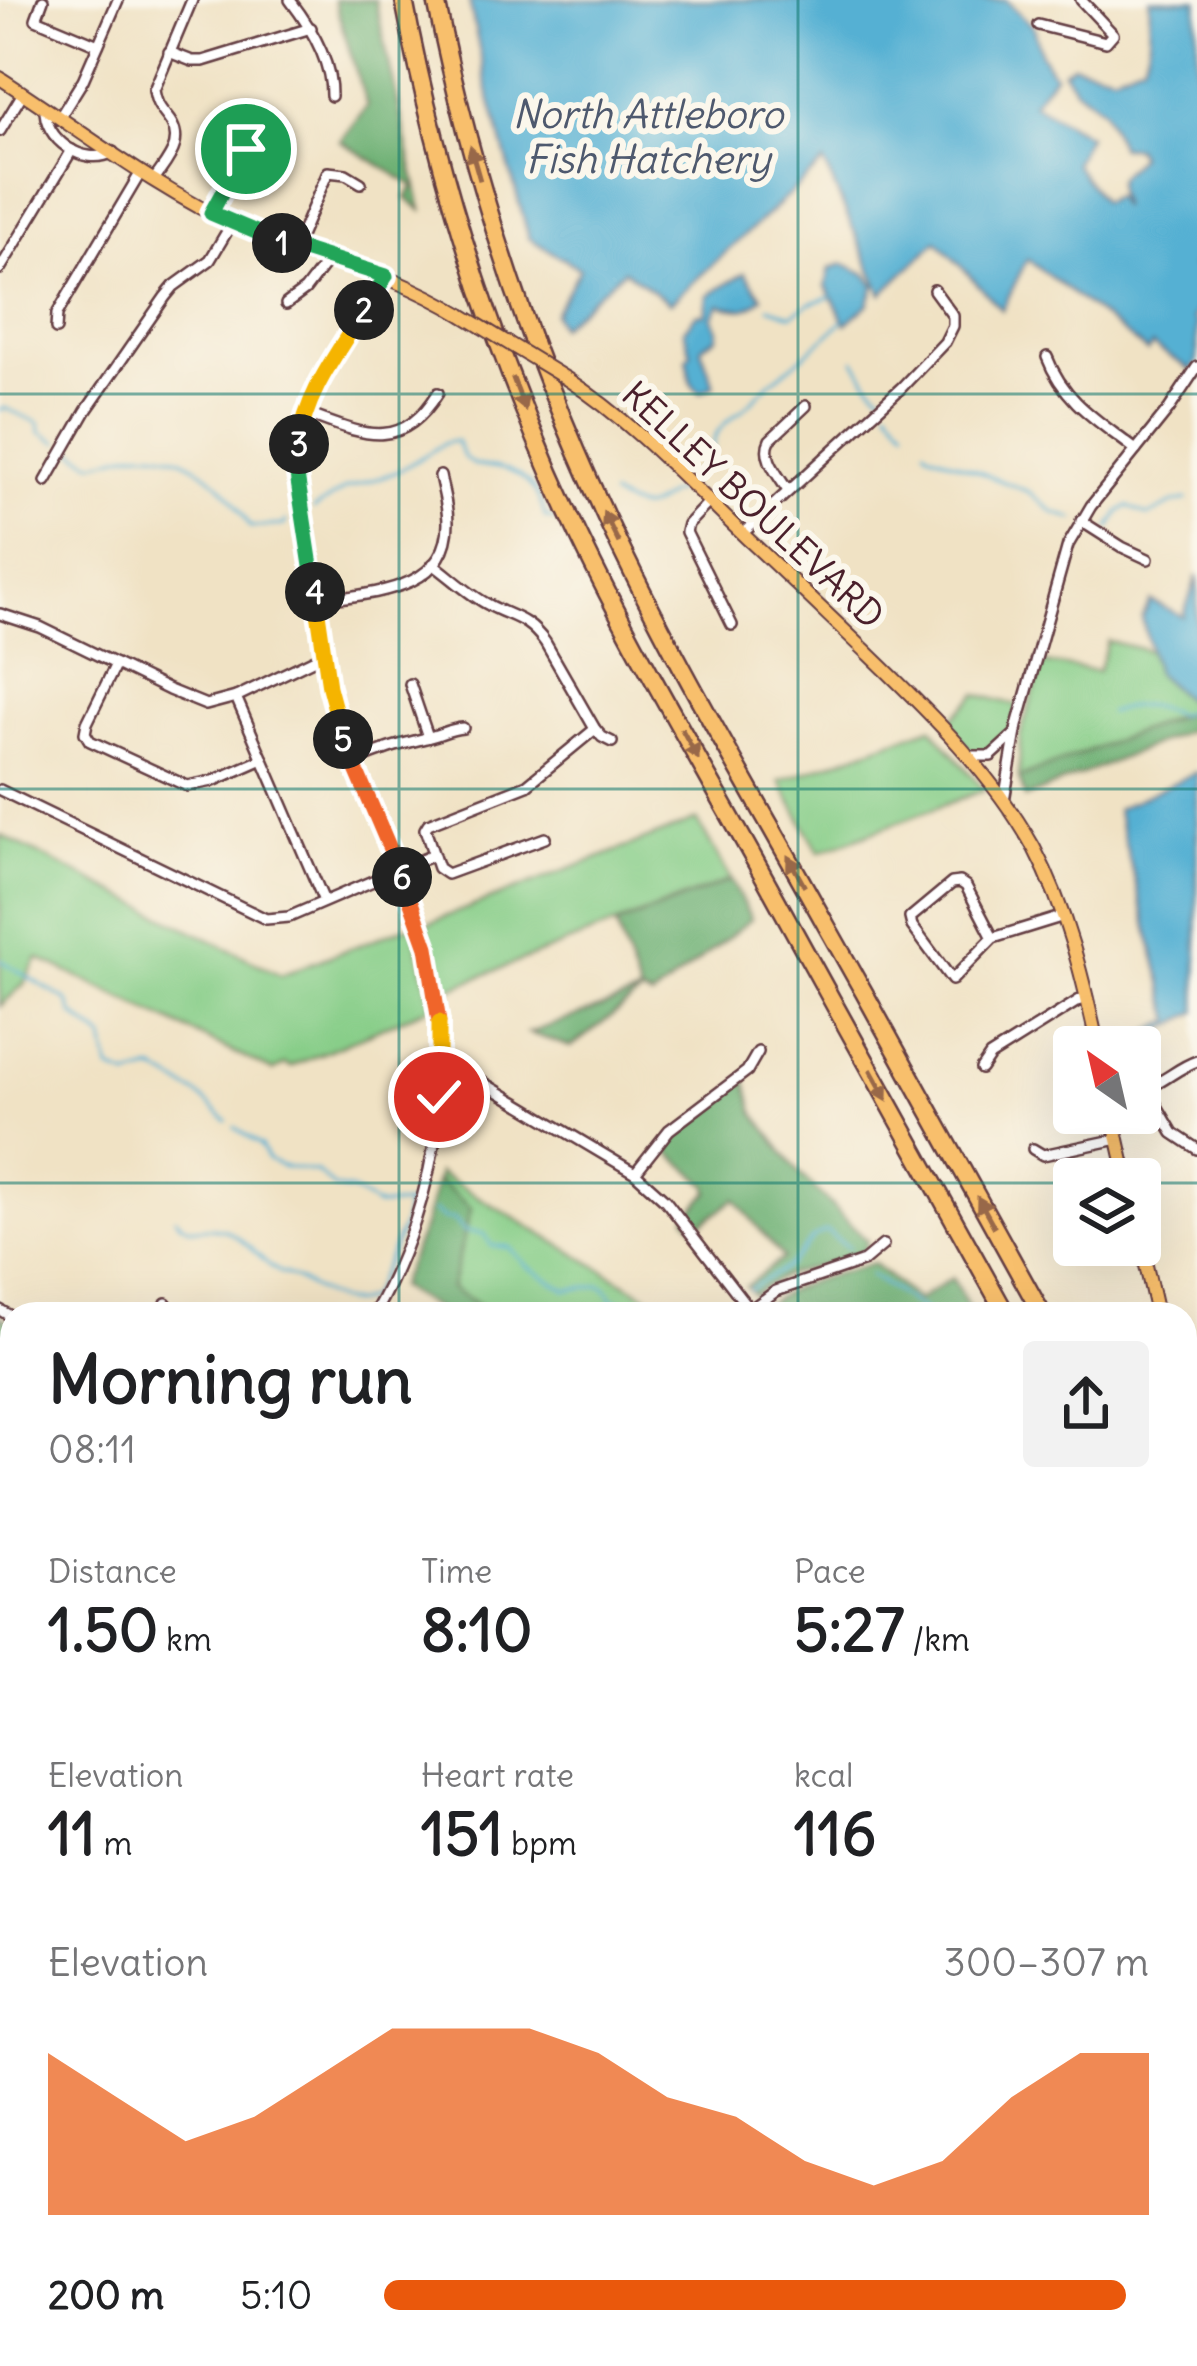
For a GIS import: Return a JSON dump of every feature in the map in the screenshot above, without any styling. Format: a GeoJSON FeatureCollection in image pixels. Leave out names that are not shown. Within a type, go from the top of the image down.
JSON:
{"type":"FeatureCollection","features":[{"type":"Feature","properties":{"kind":"highway"},"geometry":{"type":"LineString","coordinates":[[400,0],[455,211],[489,314],[541,450],[586,550],[644,663],[999,1302]]}},
{"type":"Feature","properties":{"kind":"highway"},"geometry":{"type":"LineString","coordinates":[[436,0],[470,148],[502,252],[543,371],[601,506],[666,636],[1035,1302]]}},
{"type":"Feature","properties":{"kind":"main road","name":"KELLEY BOULEVARD"},"geometry":{"type":"LineString","coordinates":[[0,78],[211,213],[268,239],[386,276],[432,297],[610,408],[913,696],[1004,801],[1034,848],[1064,916],[1093,1026]]}},
{"type":"Feature","properties":{"kind":"main road"},"geometry":{"type":"LineString","coordinates":[[1117,1134],[1122,1158]]}},
{"type":"Feature","properties":{"kind":"main road"},"geometry":{"type":"LineString","coordinates":[[1146,1266],[1153,1302]]}},
{"type":"Feature","properties":{"kind":"street"},"geometry":{"type":"LineString","coordinates":[[43,0],[36,19],[98,45]]}},
{"type":"Feature","properties":{"kind":"street"},"geometry":{"type":"LineString","coordinates":[[60,117],[83,80],[118,0]]}},
{"type":"Feature","properties":{"kind":"street"},"geometry":{"type":"LineString","coordinates":[[154,180],[177,143],[176,129],[154,94],[191,0]]}},
{"type":"Feature","properties":{"kind":"street"},"geometry":{"type":"LineString","coordinates":[[290,0],[311,28],[331,96]]}},
{"type":"Feature","properties":{"kind":"street"},"geometry":{"type":"LineString","coordinates":[[1038,25],[1106,42],[1113,34],[1081,0]]}},
{"type":"Feature","properties":{"kind":"street"},"geometry":{"type":"LineString","coordinates":[[170,52],[192,62],[203,61],[311,28]]}},
{"type":"Feature","properties":{"kind":"street"},"geometry":{"type":"LineString","coordinates":[[0,131],[23,93]]}},
{"type":"Feature","properties":{"kind":"street"},"geometry":{"type":"LineString","coordinates":[[45,107],[50,131],[72,150],[92,158],[113,152]]}},
{"type":"Feature","properties":{"kind":"street"},"geometry":{"type":"LineString","coordinates":[[211,213],[251,135],[243,118]]}},
{"type":"Feature","properties":{"kind":"street"},"geometry":{"type":"LineString","coordinates":[[0,269],[72,150]]}},
{"type":"Feature","properties":{"kind":"street"},"geometry":{"type":"LineString","coordinates":[[56,329],[57,314],[141,172]]}},
{"type":"Feature","properties":{"kind":"street"},"geometry":{"type":"LineString","coordinates":[[296,246],[328,172],[346,174],[361,183]]}},
{"type":"Feature","properties":{"kind":"street"},"geometry":{"type":"LineString","coordinates":[[46,482],[86,412],[165,297],[210,260],[232,223]]}},
{"type":"Feature","properties":{"kind":"street"},"geometry":{"type":"LineString","coordinates":[[286,304],[304,290],[329,257]]}},
{"type":"Feature","properties":{"kind":"street"},"geometry":{"type":"LineString","coordinates":[[380,1302],[406,1251],[434,1154],[440,1073],[438,1007],[419,919],[352,763],[334,707],[297,475],[305,412],[386,276]]}},
{"type":"Feature","properties":{"kind":"street"},"geometry":{"type":"LineString","coordinates":[[742,533],[945,342],[953,316],[934,290]]}},
{"type":"Feature","properties":{"kind":"street"},"geometry":{"type":"LineString","coordinates":[[1047,357],[1071,398],[1136,450]]}},
{"type":"Feature","properties":{"kind":"street"},"geometry":{"type":"LineString","coordinates":[[1004,801],[1015,734],[1061,563],[1081,520],[1197,367]]}},
{"type":"Feature","properties":{"kind":"street"},"geometry":{"type":"LineString","coordinates":[[305,412],[349,430],[381,434],[416,421],[438,393]]}},
{"type":"Feature","properties":{"kind":"street"},"geometry":{"type":"LineString","coordinates":[[788,491],[766,447],[806,406]]}},
{"type":"Feature","properties":{"kind":"street"},"geometry":{"type":"LineString","coordinates":[[317,601],[406,585],[433,564],[448,526],[440,476]]}},
{"type":"Feature","properties":{"kind":"street"},"geometry":{"type":"LineString","coordinates":[[709,502],[686,532],[732,625]]}},
{"type":"Feature","properties":{"kind":"street"},"geometry":{"type":"LineString","coordinates":[[1081,520],[1148,559]]}},
{"type":"Feature","properties":{"kind":"street"},"geometry":{"type":"LineString","coordinates":[[433,564],[483,602],[535,629],[595,729],[612,742]]}},
{"type":"Feature","properties":{"kind":"street"},"geometry":{"type":"LineString","coordinates":[[0,614],[40,627],[206,705],[236,697],[325,654]]}},
{"type":"Feature","properties":{"kind":"street"},"geometry":{"type":"LineString","coordinates":[[116,664],[87,723],[85,733],[90,741],[187,786],[213,781],[263,759]]}},
{"type":"Feature","properties":{"kind":"street"},"geometry":{"type":"LineString","coordinates":[[410,684],[428,737]]}},
{"type":"Feature","properties":{"kind":"street"},"geometry":{"type":"LineString","coordinates":[[236,697],[324,901]]}},
{"type":"Feature","properties":{"kind":"street"},"geometry":{"type":"LineString","coordinates":[[352,763],[403,741],[464,728]]}},
{"type":"Feature","properties":{"kind":"street"},"geometry":{"type":"LineString","coordinates":[[545,838],[451,874],[438,868],[426,827],[527,785],[595,729]]}},
{"type":"Feature","properties":{"kind":"street"},"geometry":{"type":"LineString","coordinates":[[968,756],[991,756],[1015,734]]}},
{"type":"Feature","properties":{"kind":"street"},"geometry":{"type":"LineString","coordinates":[[0,790],[266,919],[289,917],[433,855]]}},
{"type":"Feature","properties":{"kind":"street"},"geometry":{"type":"LineString","coordinates":[[993,938],[960,882],[910,916],[911,925],[952,980],[993,938],[1064,916]]}},
{"type":"Feature","properties":{"kind":"street"},"geometry":{"type":"LineString","coordinates":[[981,1069],[991,1057],[1086,996]]}},
{"type":"Feature","properties":{"kind":"street"},"geometry":{"type":"LineString","coordinates":[[635,1173],[669,1130],[747,1071],[758,1052]]}},
{"type":"Feature","properties":{"kind":"street"},"geometry":{"type":"LineString","coordinates":[[1161,1080],[1197,1061]]}},
{"type":"Feature","properties":{"kind":"street"},"geometry":{"type":"LineString","coordinates":[[440,1073],[477,1079],[635,1173],[665,1199],[741,1302]]}},
{"type":"Feature","properties":{"kind":"street"},"geometry":{"type":"LineString","coordinates":[[1161,1115],[1173,1133],[1197,1149]]}},
{"type":"Feature","properties":{"kind":"street"},"geometry":{"type":"LineString","coordinates":[[1033,1150],[1043,1155],[1118,1139]]}},
{"type":"Feature","properties":{"kind":"street"},"geometry":{"type":"LineString","coordinates":[[762,1302],[776,1291],[864,1261],[883,1245]]}},
{"type":"Feature","properties":{"kind":"green space"},"geometry":{"type":"Polygon","coordinates":[[[334,0],[375,0],[422,210],[406,198],[414,186],[340,141],[367,106],[334,0]]]}},
{"type":"Feature","properties":{"kind":"green space"},"geometry":{"type":"Polygon","coordinates":[[[1108,641],[1150,651],[1156,673],[1196,709],[1019,778],[1020,736],[1043,663],[1098,671],[1108,641]]]}},
{"type":"Feature","properties":{"kind":"green space"},"geometry":{"type":"Polygon","coordinates":[[[977,694],[1019,706],[999,745],[983,752],[972,752],[946,724],[977,694]]]}},
{"type":"Feature","properties":{"kind":"green space"},"geometry":{"type":"Polygon","coordinates":[[[1197,709],[1197,727],[1025,798],[1019,778],[1197,709]]]}},
{"type":"Feature","properties":{"kind":"green space"},"geometry":{"type":"Polygon","coordinates":[[[931,727],[984,790],[819,852],[780,781],[931,727]]]}},
{"type":"Feature","properties":{"kind":"green space"},"geometry":{"type":"Polygon","coordinates":[[[697,820],[731,880],[448,989],[450,1000],[443,1002],[426,924],[697,820]]]}},
{"type":"Feature","properties":{"kind":"green space"},"geometry":{"type":"Polygon","coordinates":[[[0,835],[281,975],[413,924],[432,1006],[273,1071],[38,958],[23,985],[0,1006],[0,835]]]}},
{"type":"Feature","properties":{"kind":"green space"},"geometry":{"type":"Polygon","coordinates":[[[731,880],[751,919],[652,998],[641,994],[571,1047],[529,1033],[640,994],[616,925],[731,880]]]}},
{"type":"Feature","properties":{"kind":"green space"},"geometry":{"type":"Polygon","coordinates":[[[746,1078],[754,1112],[798,1172],[867,1241],[857,1255],[783,1276],[753,1294],[746,1286],[783,1258],[735,1199],[695,1228],[686,1217],[709,1192],[707,1184],[663,1147],[746,1078]]]}},
{"type":"Feature","properties":{"kind":"green space"},"geometry":{"type":"Polygon","coordinates":[[[438,1173],[658,1302],[473,1302],[450,1288],[471,1209],[437,1180],[438,1173]]]}},
{"type":"Feature","properties":{"kind":"green space"},"geometry":{"type":"Polygon","coordinates":[[[437,1180],[471,1208],[451,1288],[474,1302],[424,1302],[398,1287],[437,1180]]]}},
{"type":"Feature","properties":{"kind":"green space"},"geometry":{"type":"Polygon","coordinates":[[[873,1263],[917,1301],[952,1278],[965,1302],[771,1302],[873,1263]]]}},
{"type":"Feature","properties":{"kind":"water","name":"North Attleboro Fish Hatchery"},"geometry":{"type":"Polygon","coordinates":[[[469,0],[1006,0],[1034,27],[1041,54],[1054,75],[1032,103],[1088,135],[1074,163],[1102,202],[1115,196],[1121,207],[1117,179],[1139,155],[1134,147],[1120,147],[1103,109],[1075,88],[1063,71],[1073,64],[1114,74],[1143,62],[1150,0],[1197,0],[1197,266],[1191,265],[1197,269],[1193,319],[1197,323],[1197,362],[1191,370],[1152,345],[1148,352],[1027,259],[1002,310],[937,241],[882,294],[824,163],[670,303],[624,270],[559,327],[554,314],[580,269],[529,238],[488,91],[469,0]]]}},
{"type":"Feature","properties":{"kind":"water"},"geometry":{"type":"Polygon","coordinates":[[[844,264],[866,274],[875,285],[868,305],[846,324],[826,286],[830,268],[844,264]]]}},
{"type":"Feature","properties":{"kind":"water"},"geometry":{"type":"Polygon","coordinates":[[[745,273],[762,297],[746,308],[719,305],[712,317],[717,337],[701,349],[714,385],[701,392],[691,381],[687,359],[691,353],[684,330],[696,315],[706,314],[708,295],[745,273]]]}},
{"type":"Feature","properties":{"kind":"water"},"geometry":{"type":"Polygon","coordinates":[[[1197,576],[1197,709],[1156,673],[1142,618],[1151,601],[1183,617],[1197,576]]]}},
{"type":"Feature","properties":{"kind":"water"},"geometry":{"type":"Polygon","coordinates":[[[1197,772],[1197,1012],[1161,1031],[1160,1026],[1172,1020],[1116,809],[1197,772]]]}},
{"type":"Feature","properties":{"kind":"waterway"},"geometry":{"type":"LineString","coordinates":[[769,307],[792,315],[830,297]]}},
{"type":"Feature","properties":{"kind":"waterway"},"geometry":{"type":"LineString","coordinates":[[693,474],[712,455],[714,439],[724,425],[843,321]]}},
{"type":"Feature","properties":{"kind":"waterway"},"geometry":{"type":"LineString","coordinates":[[855,360],[883,395]]}},
{"type":"Feature","properties":{"kind":"waterway"},"geometry":{"type":"LineString","coordinates":[[888,408],[906,428]]}},
{"type":"Feature","properties":{"kind":"waterway"},"geometry":{"type":"LineString","coordinates":[[0,410],[39,423],[40,432],[58,442]]}},
{"type":"Feature","properties":{"kind":"waterway"},"geometry":{"type":"LineString","coordinates":[[314,509],[345,489],[397,472],[456,441],[471,463],[521,477],[539,498],[545,517],[555,520]]}},
{"type":"Feature","properties":{"kind":"waterway"},"geometry":{"type":"LineString","coordinates":[[925,448],[1029,492],[1053,512],[1074,519]]}},
{"type":"Feature","properties":{"kind":"waterway"},"geometry":{"type":"LineString","coordinates":[[73,450],[93,463],[139,452],[175,457],[219,484],[250,527],[284,525],[286,521]]}},
{"type":"Feature","properties":{"kind":"waterway"},"geometry":{"type":"LineString","coordinates":[[611,496],[645,508],[678,489]]}},
{"type":"Feature","properties":{"kind":"waterway"},"geometry":{"type":"LineString","coordinates":[[1110,528],[1128,506],[1148,516],[1187,500]]}},
{"type":"Feature","properties":{"kind":"waterway"},"geometry":{"type":"LineString","coordinates":[[1109,713],[1136,705],[1178,715],[1196,708]]}},
{"type":"Feature","properties":{"kind":"waterway"},"geometry":{"type":"LineString","coordinates":[[0,960],[68,1001],[73,1014],[104,1039],[110,1070],[129,1077],[154,1070],[197,1094],[227,1121]]}},
{"type":"Feature","properties":{"kind":"waterway"},"geometry":{"type":"LineString","coordinates":[[235,1127],[261,1146],[268,1160],[281,1166],[317,1172],[335,1188],[353,1191],[377,1206],[410,1204]]}},
{"type":"Feature","properties":{"kind":"waterway"},"geometry":{"type":"LineString","coordinates":[[354,1302],[370,1297],[403,1225],[406,1204]]}},
{"type":"Feature","properties":{"kind":"waterway"},"geometry":{"type":"LineString","coordinates":[[433,1211],[454,1219],[464,1231],[484,1234],[492,1246],[509,1247],[527,1266],[566,1290],[601,1285],[611,1299],[622,1302]]}},
{"type":"Feature","properties":{"kind":"waterway"},"geometry":{"type":"LineString","coordinates":[[175,1217],[193,1228],[227,1231],[279,1272],[344,1302]]}},
{"type":"Feature","properties":{"kind":"waterway"},"geometry":{"type":"LineString","coordinates":[[749,1289],[788,1266],[814,1237],[826,1231],[849,1248]]}},
{"type":"Feature","properties":{"kind":"waterway"},"geometry":{"type":"LineString","coordinates":[[870,1275],[911,1302]]}},
{"type":"Feature","properties":{"kind":"route"},"geometry":{"type":"LineString","coordinates":[[246,149],[211,213],[268,239],[386,276],[305,412],[297,475],[339,727],[427,947],[438,1007],[439,1097]]}}]}
